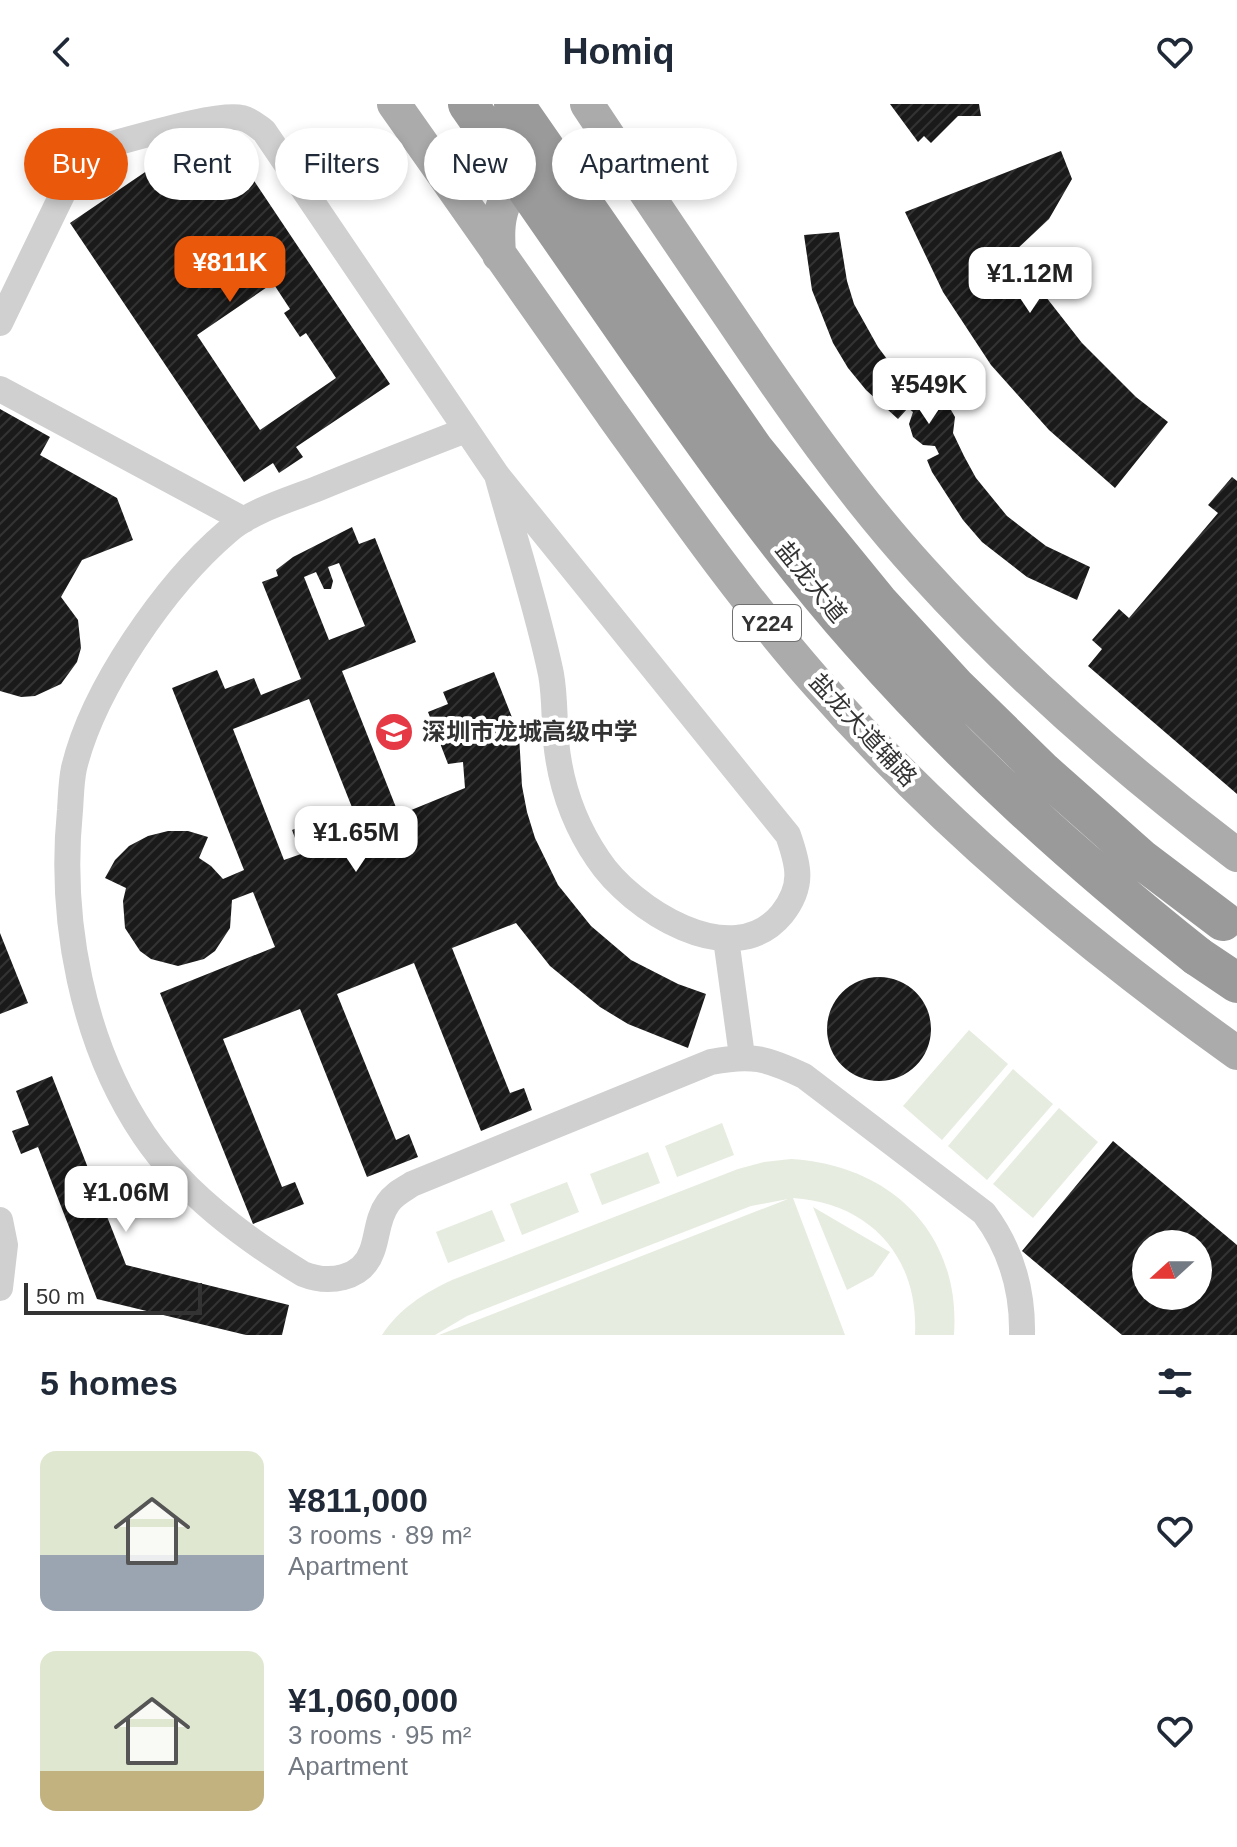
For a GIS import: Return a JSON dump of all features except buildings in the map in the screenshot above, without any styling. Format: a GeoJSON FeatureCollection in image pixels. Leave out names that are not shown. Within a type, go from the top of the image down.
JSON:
{"type":"FeatureCollection","features":[{"type":"Feature","properties":{"kind":"highway","name":"盐龙大道"},"geometry":{"type":"LineString","coordinates":[[468,104],[724,471],[860,642],[940,728],[1025,812],[1105,883],[1197,956],[1237,983]]}},
{"type":"Feature","properties":{"kind":"highway","name":"盐龙大道"},"geometry":{"type":"LineString","coordinates":[[514,104],[754,450],[878,602],[955,686],[1043,772],[1141,859],[1230,925]]}},
{"type":"Feature","properties":{"kind":"main road","name":"盐龙大道辅路"},"geometry":{"type":"LineString","coordinates":[[394,104],[706,544],[752,606],[819,685],[899,770],[993,861],[1086,940],[1237,1053]]}},
{"type":"Feature","properties":{"kind":"main road"},"geometry":{"type":"LineString","coordinates":[[587,104],[603,128]]}},
{"type":"Feature","properties":{"kind":"main road"},"geometry":{"type":"LineString","coordinates":[[499,255],[497,229],[504,204],[517,182],[537,165],[552,160]]}},
{"type":"Feature","properties":{"kind":"main road"},"geometry":{"type":"LineString","coordinates":[[650,200],[794,411],[854,490],[923,572],[1000,651],[1098,743],[1237,855]]}},
{"type":"Feature","properties":{"kind":"lane"},"geometry":{"type":"LineString","coordinates":[[0,323],[76,166],[87,153],[214,118],[241,118],[264,131],[497,475],[788,835],[798,872],[795,897],[768,926],[740,938],[726,939],[667,920],[642,904],[609,874],[584,837],[570,807],[561,774],[551,675],[497,475]]}},
{"type":"Feature","properties":{"kind":"lane"},"geometry":{"type":"LineString","coordinates":[[0,389],[244,520]]}},
{"type":"Feature","properties":{"kind":"lane"},"geometry":{"type":"LineString","coordinates":[[466,430],[267,508],[229,529],[200,558],[142,630],[91,720],[74,769],[67,837],[69,904],[78,967],[94,1030],[120,1091],[145,1136],[168,1165],[213,1210],[284,1263],[313,1278],[338,1279],[350,1275],[369,1260],[380,1217],[388,1203],[405,1188],[697,1067],[742,1056],[773,1061],[804,1076],[984,1213],[1012,1261],[1022,1316],[1022,1335]]}},
{"type":"Feature","properties":{"kind":"lane"},"geometry":{"type":"LineString","coordinates":[[726,939],[742,1056]]}},
{"type":"Feature","properties":{"kind":"lane"},"geometry":{"type":"LineString","coordinates":[[0,1220],[5,1245],[0,1288]]}},
{"type":"Feature","properties":{"kind":"shaded area"},"geometry":{"type":"Polygon","coordinates":[[[969,1030],[1008,1064],[942,1140],[903,1106],[969,1030]]]}},
{"type":"Feature","properties":{"kind":"shaded area"},"geometry":{"type":"Polygon","coordinates":[[[1013,1069],[1053,1104],[987,1180],[948,1146],[1013,1069]]]}},
{"type":"Feature","properties":{"kind":"shaded area"},"geometry":{"type":"Polygon","coordinates":[[[1059,1108],[1098,1142],[1033,1218],[993,1184],[1059,1108]]]}},
{"type":"Feature","properties":{"kind":"shaded area"},"geometry":{"type":"Polygon","coordinates":[[[722,1123],[734,1155],[677,1177],[665,1146],[722,1123]]]}},
{"type":"Feature","properties":{"kind":"shaded area"},"geometry":{"type":"Polygon","coordinates":[[[648,1152],[660,1183],[602,1205],[590,1174],[648,1152]]]}},
{"type":"Feature","properties":{"kind":"shaded area"},"geometry":{"type":"Polygon","coordinates":[[[791,1159],[827,1164],[859,1175],[888,1190],[912,1211],[932,1236],[945,1265],[953,1298],[954,1335],[915,1335],[914,1307],[908,1281],[884,1239],[866,1223],[821,1202],[793,1198],[845,1335],[439,1335],[788,1199],[751,1206],[467,1316],[435,1335],[382,1335],[396,1317],[413,1303],[452,1280],[738,1169],[791,1159]]]}},
{"type":"Feature","properties":{"kind":"shaded area"},"geometry":{"type":"Polygon","coordinates":[[[567,1182],[579,1212],[522,1235],[510,1204],[567,1182]]]}},
{"type":"Feature","properties":{"kind":"shaded area"},"geometry":{"type":"Polygon","coordinates":[[[813,1207],[890,1252],[873,1276],[847,1290],[813,1207]]]}},
{"type":"Feature","properties":{"kind":"shaded area"},"geometry":{"type":"Polygon","coordinates":[[[492,1210],[505,1241],[448,1263],[436,1232],[492,1210]]]}},
{"type":"Feature","properties":{"kind":"place","name":"深圳市龙城高级中学"},"geometry":{"type":"Point","coordinates":[394,732]}}]}
